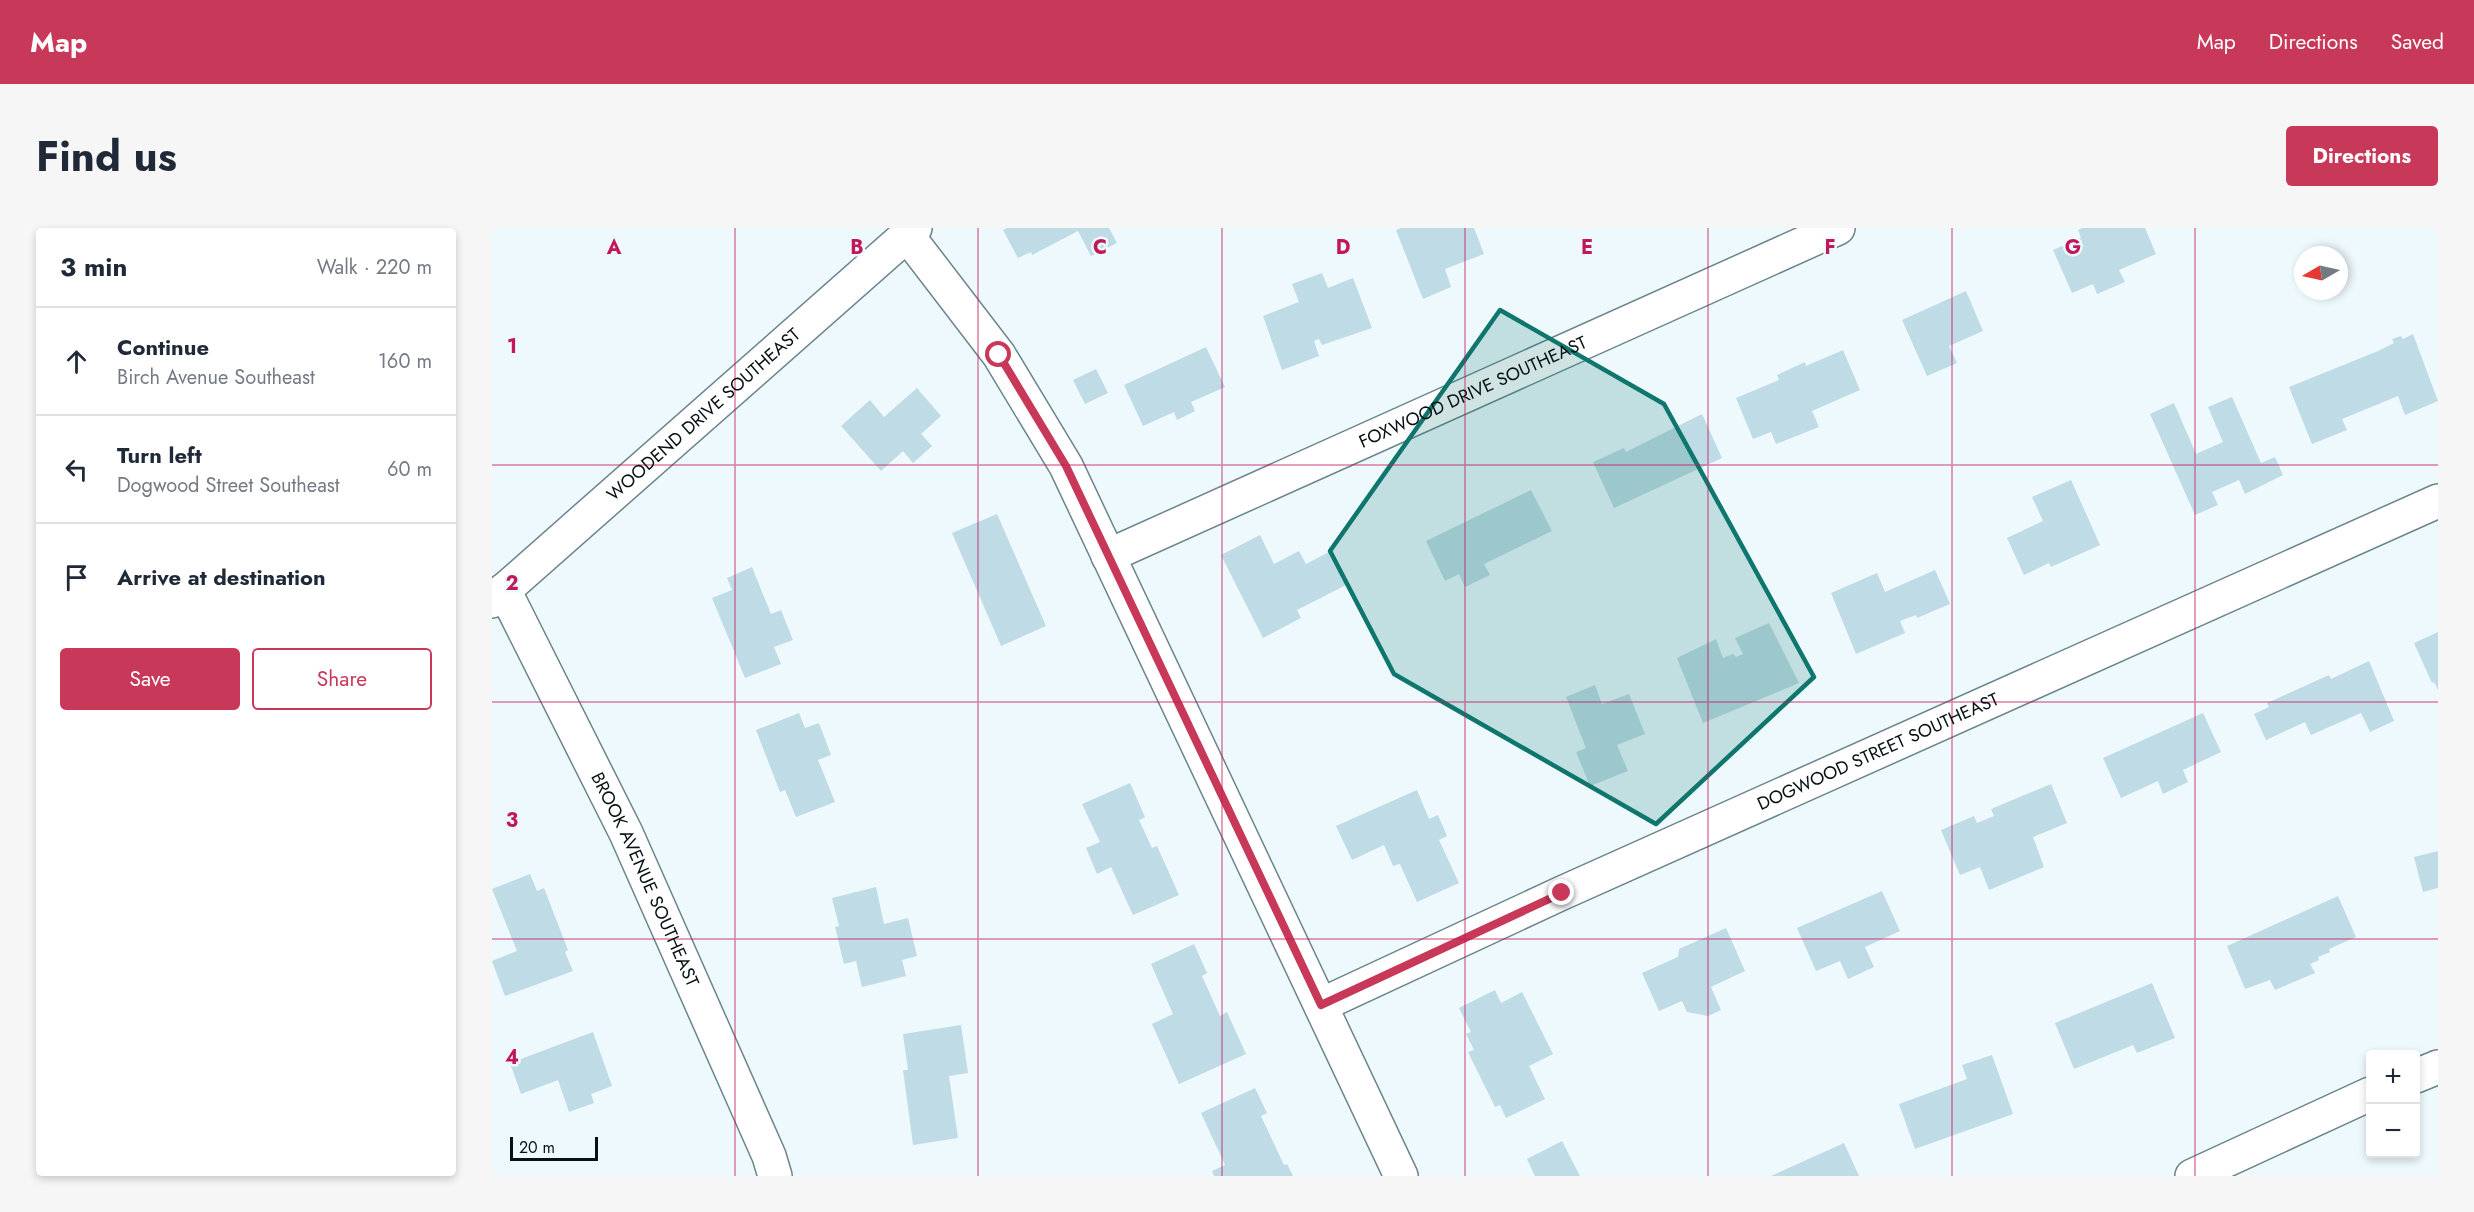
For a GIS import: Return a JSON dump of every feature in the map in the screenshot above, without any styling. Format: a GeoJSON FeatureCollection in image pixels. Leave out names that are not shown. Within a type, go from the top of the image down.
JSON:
{"type":"FeatureCollection","features":[{"type":"Feature","properties":{"kind":"street","name":"FOXWOOD DRIVE SOUTHEAST"},"geometry":{"type":"LineString","coordinates":[[1108,556],[1838,228]]}},
{"type":"Feature","properties":{"kind":"street"},"geometry":{"type":"LineString","coordinates":[[911,232],[999,355],[1066,466],[1401,1176]]}},
{"type":"Feature","properties":{"kind":"street","name":"WOODEND DRIVE SOUTHEAST"},"geometry":{"type":"LineString","coordinates":[[498,596],[911,232]]}},
{"type":"Feature","properties":{"kind":"street","name":"DOGWOOD STREET SOUTHEAST"},"geometry":{"type":"LineString","coordinates":[[1321,1005],[1584,883],[2438,501]]}},
{"type":"Feature","properties":{"kind":"street","name":"BROOK AVENUE SOUTHEAST"},"geometry":{"type":"LineString","coordinates":[[498,596],[626,833],[769,1156],[775,1176]]}},
{"type":"Feature","properties":{"kind":"street"},"geometry":{"type":"LineString","coordinates":[[2420,1074],[2438,1067]]}},
{"type":"Feature","properties":{"kind":"street"},"geometry":{"type":"LineString","coordinates":[[2192,1176],[2366,1096]]}},
{"type":"Feature","properties":{"kind":"highlighted area"},"geometry":{"type":"Polygon","coordinates":[[[1500,310],[1664,404],[1814,677],[1656,824],[1394,674],[1330,551],[1500,310]]]}},
{"type":"Feature","properties":{"kind":"building"},"geometry":{"type":"Polygon","coordinates":[[[1007,228],[1109,228],[1117,243],[1091,256],[1078,231],[1032,255],[1031,252],[1018,258],[1003,230],[1007,228]]]}},
{"type":"Feature","properties":{"kind":"building"},"geometry":{"type":"Polygon","coordinates":[[[1401,228],[1474,228],[1484,254],[1445,269],[1451,287],[1423,299],[1396,230],[1401,228]]]}},
{"type":"Feature","properties":{"kind":"building"},"geometry":{"type":"Polygon","coordinates":[[[2082,228],[2145,228],[2156,254],[2119,270],[2125,282],[2097,294],[2093,284],[2072,293],[2053,250],[2081,238],[2078,230],[2082,228]]]}},
{"type":"Feature","properties":{"kind":"building"},"geometry":{"type":"Polygon","coordinates":[[[1322,273],[1328,288],[1353,278],[1372,328],[1322,345],[1319,339],[1314,341],[1319,356],[1282,370],[1263,316],[1299,302],[1292,284],[1322,273]]]}},
{"type":"Feature","properties":{"kind":"building"},"geometry":{"type":"Polygon","coordinates":[[[1966,291],[1983,331],[1949,346],[1957,363],[1927,376],[1902,320],[1966,291]]]}},
{"type":"Feature","properties":{"kind":"building"},"geometry":{"type":"Polygon","coordinates":[[[2413,334],[2438,401],[2405,415],[2398,396],[2342,419],[2347,430],[2312,444],[2289,387],[2378,351],[2394,343],[2392,339],[2401,336],[2403,339],[2413,334]]]}},
{"type":"Feature","properties":{"kind":"building"},"geometry":{"type":"Polygon","coordinates":[[[1206,347],[1225,387],[1191,402],[1195,411],[1177,420],[1174,412],[1143,426],[1124,385],[1206,347]]]}},
{"type":"Feature","properties":{"kind":"building"},"geometry":{"type":"Polygon","coordinates":[[[1843,350],[1860,390],[1812,411],[1819,427],[1776,444],[1771,432],[1753,439],[1736,398],[1779,380],[1777,375],[1805,362],[1806,366],[1843,350]]]}},
{"type":"Feature","properties":{"kind":"building"},"geometry":{"type":"Polygon","coordinates":[[[1096,369],[1108,393],[1085,404],[1073,380],[1096,369]]]}},
{"type":"Feature","properties":{"kind":"building"},"geometry":{"type":"Polygon","coordinates":[[[917,388],[941,416],[921,434],[932,446],[913,463],[903,451],[881,471],[841,426],[870,400],[884,417],[917,388]]]}},
{"type":"Feature","properties":{"kind":"building"},"geometry":{"type":"Polygon","coordinates":[[[2232,397],[2261,463],[2275,457],[2283,475],[2245,494],[2239,480],[2212,492],[2218,505],[2195,515],[2150,414],[2174,403],[2196,454],[2223,442],[2208,407],[2232,397]]]}},
{"type":"Feature","properties":{"kind":"building"},"geometry":{"type":"Polygon","coordinates":[[[1702,414],[1722,458],[1614,508],[1593,462],[1624,448],[1626,452],[1702,414]]]}},
{"type":"Feature","properties":{"kind":"building"},"geometry":{"type":"Polygon","coordinates":[[[2071,480],[2100,545],[2051,567],[2049,563],[2024,575],[2007,538],[2043,521],[2032,497],[2071,480]]]}},
{"type":"Feature","properties":{"kind":"building"},"geometry":{"type":"Polygon","coordinates":[[[1531,490],[1552,531],[1484,564],[1490,575],[1465,587],[1459,574],[1445,581],[1426,541],[1531,490]]]}},
{"type":"Feature","properties":{"kind":"building"},"geometry":{"type":"Polygon","coordinates":[[[997,514],[1046,626],[1001,646],[952,533],[997,514]]]}},
{"type":"Feature","properties":{"kind":"building"},"geometry":{"type":"Polygon","coordinates":[[[1260,535],[1274,564],[1299,551],[1306,564],[1329,552],[1346,585],[1297,610],[1301,618],[1263,638],[1221,555],[1260,535]]]}},
{"type":"Feature","properties":{"kind":"building"},"geometry":{"type":"Polygon","coordinates":[[[752,567],[771,614],[781,610],[793,640],[774,647],[781,664],[745,678],[712,598],[732,590],[727,578],[752,567]]]}},
{"type":"Feature","properties":{"kind":"building"},"geometry":{"type":"Polygon","coordinates":[[[1935,570],[1950,604],[1917,618],[1916,615],[1900,621],[1905,633],[1856,654],[1831,593],[1877,573],[1885,592],[1935,570]]]}},
{"type":"Feature","properties":{"kind":"building"},"geometry":{"type":"Polygon","coordinates":[[[1769,623],[1799,683],[1703,723],[1677,658],[1716,639],[1723,658],[1733,654],[1736,657],[1743,654],[1735,638],[1769,623]]]}},
{"type":"Feature","properties":{"kind":"building"},"geometry":{"type":"Polygon","coordinates":[[[2438,632],[2438,690],[2434,682],[2432,683],[2414,643],[2438,632]]]}},
{"type":"Feature","properties":{"kind":"building"},"geometry":{"type":"Polygon","coordinates":[[[2369,661],[2394,721],[2370,732],[2361,713],[2311,735],[2305,722],[2266,740],[2254,714],[2269,707],[2267,703],[2329,675],[2331,679],[2369,661]]]}},
{"type":"Feature","properties":{"kind":"building"},"geometry":{"type":"Polygon","coordinates":[[[1595,685],[1602,704],[1629,694],[1645,734],[1617,745],[1628,771],[1590,786],[1576,752],[1586,748],[1566,697],[1595,685]]]}},
{"type":"Feature","properties":{"kind":"building"},"geometry":{"type":"Polygon","coordinates":[[[799,713],[805,728],[819,723],[831,755],[818,760],[835,802],[796,817],[785,790],[780,792],[756,730],[799,713]]]}},
{"type":"Feature","properties":{"kind":"building"},"geometry":{"type":"Polygon","coordinates":[[[2203,713],[2221,752],[2183,770],[2188,782],[2163,794],[2158,781],[2121,798],[2103,758],[2203,713]]]}},
{"type":"Feature","properties":{"kind":"building"},"geometry":{"type":"Polygon","coordinates":[[[1130,783],[1145,817],[1139,820],[1152,848],[1157,846],[1179,895],[1133,915],[1111,867],[1097,874],[1086,848],[1100,842],[1082,804],[1130,783]]]}},
{"type":"Feature","properties":{"kind":"building"},"geometry":{"type":"Polygon","coordinates":[[[2051,784],[2067,823],[2033,837],[2044,867],[1989,890],[1980,867],[1960,875],[1941,830],[1974,816],[1977,823],[1994,816],[1991,809],[2051,784]]]}},
{"type":"Feature","properties":{"kind":"building"},"geometry":{"type":"Polygon","coordinates":[[[1417,790],[1429,819],[1438,815],[1447,836],[1439,840],[1459,883],[1417,902],[1400,864],[1393,866],[1384,845],[1352,860],[1336,826],[1417,790]]]}},
{"type":"Feature","properties":{"kind":"building"},"geometry":{"type":"Polygon","coordinates":[[[2438,851],[2438,888],[2423,892],[2414,857],[2438,851]]]}},
{"type":"Feature","properties":{"kind":"building"},"geometry":{"type":"Polygon","coordinates":[[[530,874],[537,891],[544,888],[568,950],[565,952],[573,971],[505,996],[492,961],[517,951],[492,889],[530,874]]]}},
{"type":"Feature","properties":{"kind":"building"},"geometry":{"type":"Polygon","coordinates":[[[876,887],[884,924],[908,918],[917,956],[902,960],[906,976],[862,987],[856,961],[844,964],[835,927],[839,926],[832,898],[876,887]]]}},
{"type":"Feature","properties":{"kind":"building"},"geometry":{"type":"Polygon","coordinates":[[[1882,891],[1900,931],[1865,947],[1874,967],[1848,979],[1840,961],[1816,971],[1797,928],[1882,891]]]}},
{"type":"Feature","properties":{"kind":"building"},"geometry":{"type":"Polygon","coordinates":[[[2338,896],[2356,937],[2329,949],[2330,952],[2318,957],[2319,960],[2310,964],[2315,973],[2275,990],[2270,980],[2245,989],[2227,946],[2338,896]]]}},
{"type":"Feature","properties":{"kind":"building"},"geometry":{"type":"Polygon","coordinates":[[[1726,928],[1745,971],[1711,987],[1721,1010],[1708,1016],[1687,1012],[1682,1001],[1659,1011],[1642,973],[1678,957],[1679,949],[1726,928]]]}},
{"type":"Feature","properties":{"kind":"building"},"geometry":{"type":"Polygon","coordinates":[[[1194,944],[1207,973],[1202,976],[1220,1016],[1227,1012],[1246,1054],[1179,1084],[1152,1024],[1173,1014],[1151,964],[1194,944]]]}},
{"type":"Feature","properties":{"kind":"building"},"geometry":{"type":"Polygon","coordinates":[[[2152,983],[2175,1038],[2137,1053],[2133,1045],[2074,1069],[2055,1023],[2152,983]]]}},
{"type":"Feature","properties":{"kind":"building"},"geometry":{"type":"Polygon","coordinates":[[[1495,990],[1501,1003],[1522,992],[1553,1054],[1529,1066],[1545,1099],[1506,1118],[1500,1105],[1495,1107],[1468,1052],[1474,1050],[1466,1034],[1471,1032],[1459,1008],[1495,990]]]}},
{"type":"Feature","properties":{"kind":"building"},"geometry":{"type":"Polygon","coordinates":[[[961,1025],[968,1073],[949,1076],[958,1138],[913,1145],[903,1070],[908,1070],[903,1034],[961,1025]]]}},
{"type":"Feature","properties":{"kind":"building"},"geometry":{"type":"Polygon","coordinates":[[[593,1032],[612,1086],[591,1094],[594,1103],[569,1112],[558,1080],[521,1094],[510,1063],[593,1032]]]}},
{"type":"Feature","properties":{"kind":"building"},"geometry":{"type":"Polygon","coordinates":[[[1992,1055],[2013,1114],[1915,1149],[1899,1104],[1967,1079],[1962,1065],[1992,1055]]]}},
{"type":"Feature","properties":{"kind":"building"},"geometry":{"type":"Polygon","coordinates":[[[1255,1088],[1267,1113],[1261,1116],[1284,1165],[1287,1164],[1293,1176],[1214,1176],[1212,1171],[1225,1165],[1201,1113],[1255,1088]]]}},
{"type":"Feature","properties":{"kind":"building"},"geometry":{"type":"Polygon","coordinates":[[[1562,1141],[1580,1176],[1535,1176],[1527,1159],[1562,1141]]]}},
{"type":"Feature","properties":{"kind":"building"},"geometry":{"type":"Polygon","coordinates":[[[1844,1143],[1859,1176],[1771,1176],[1844,1143]]]}},
{"type":"Feature","properties":{"kind":"route"},"geometry":{"type":"LineString","coordinates":[[999,355],[1066,466],[1321,1005],[1562,893]]}}]}
